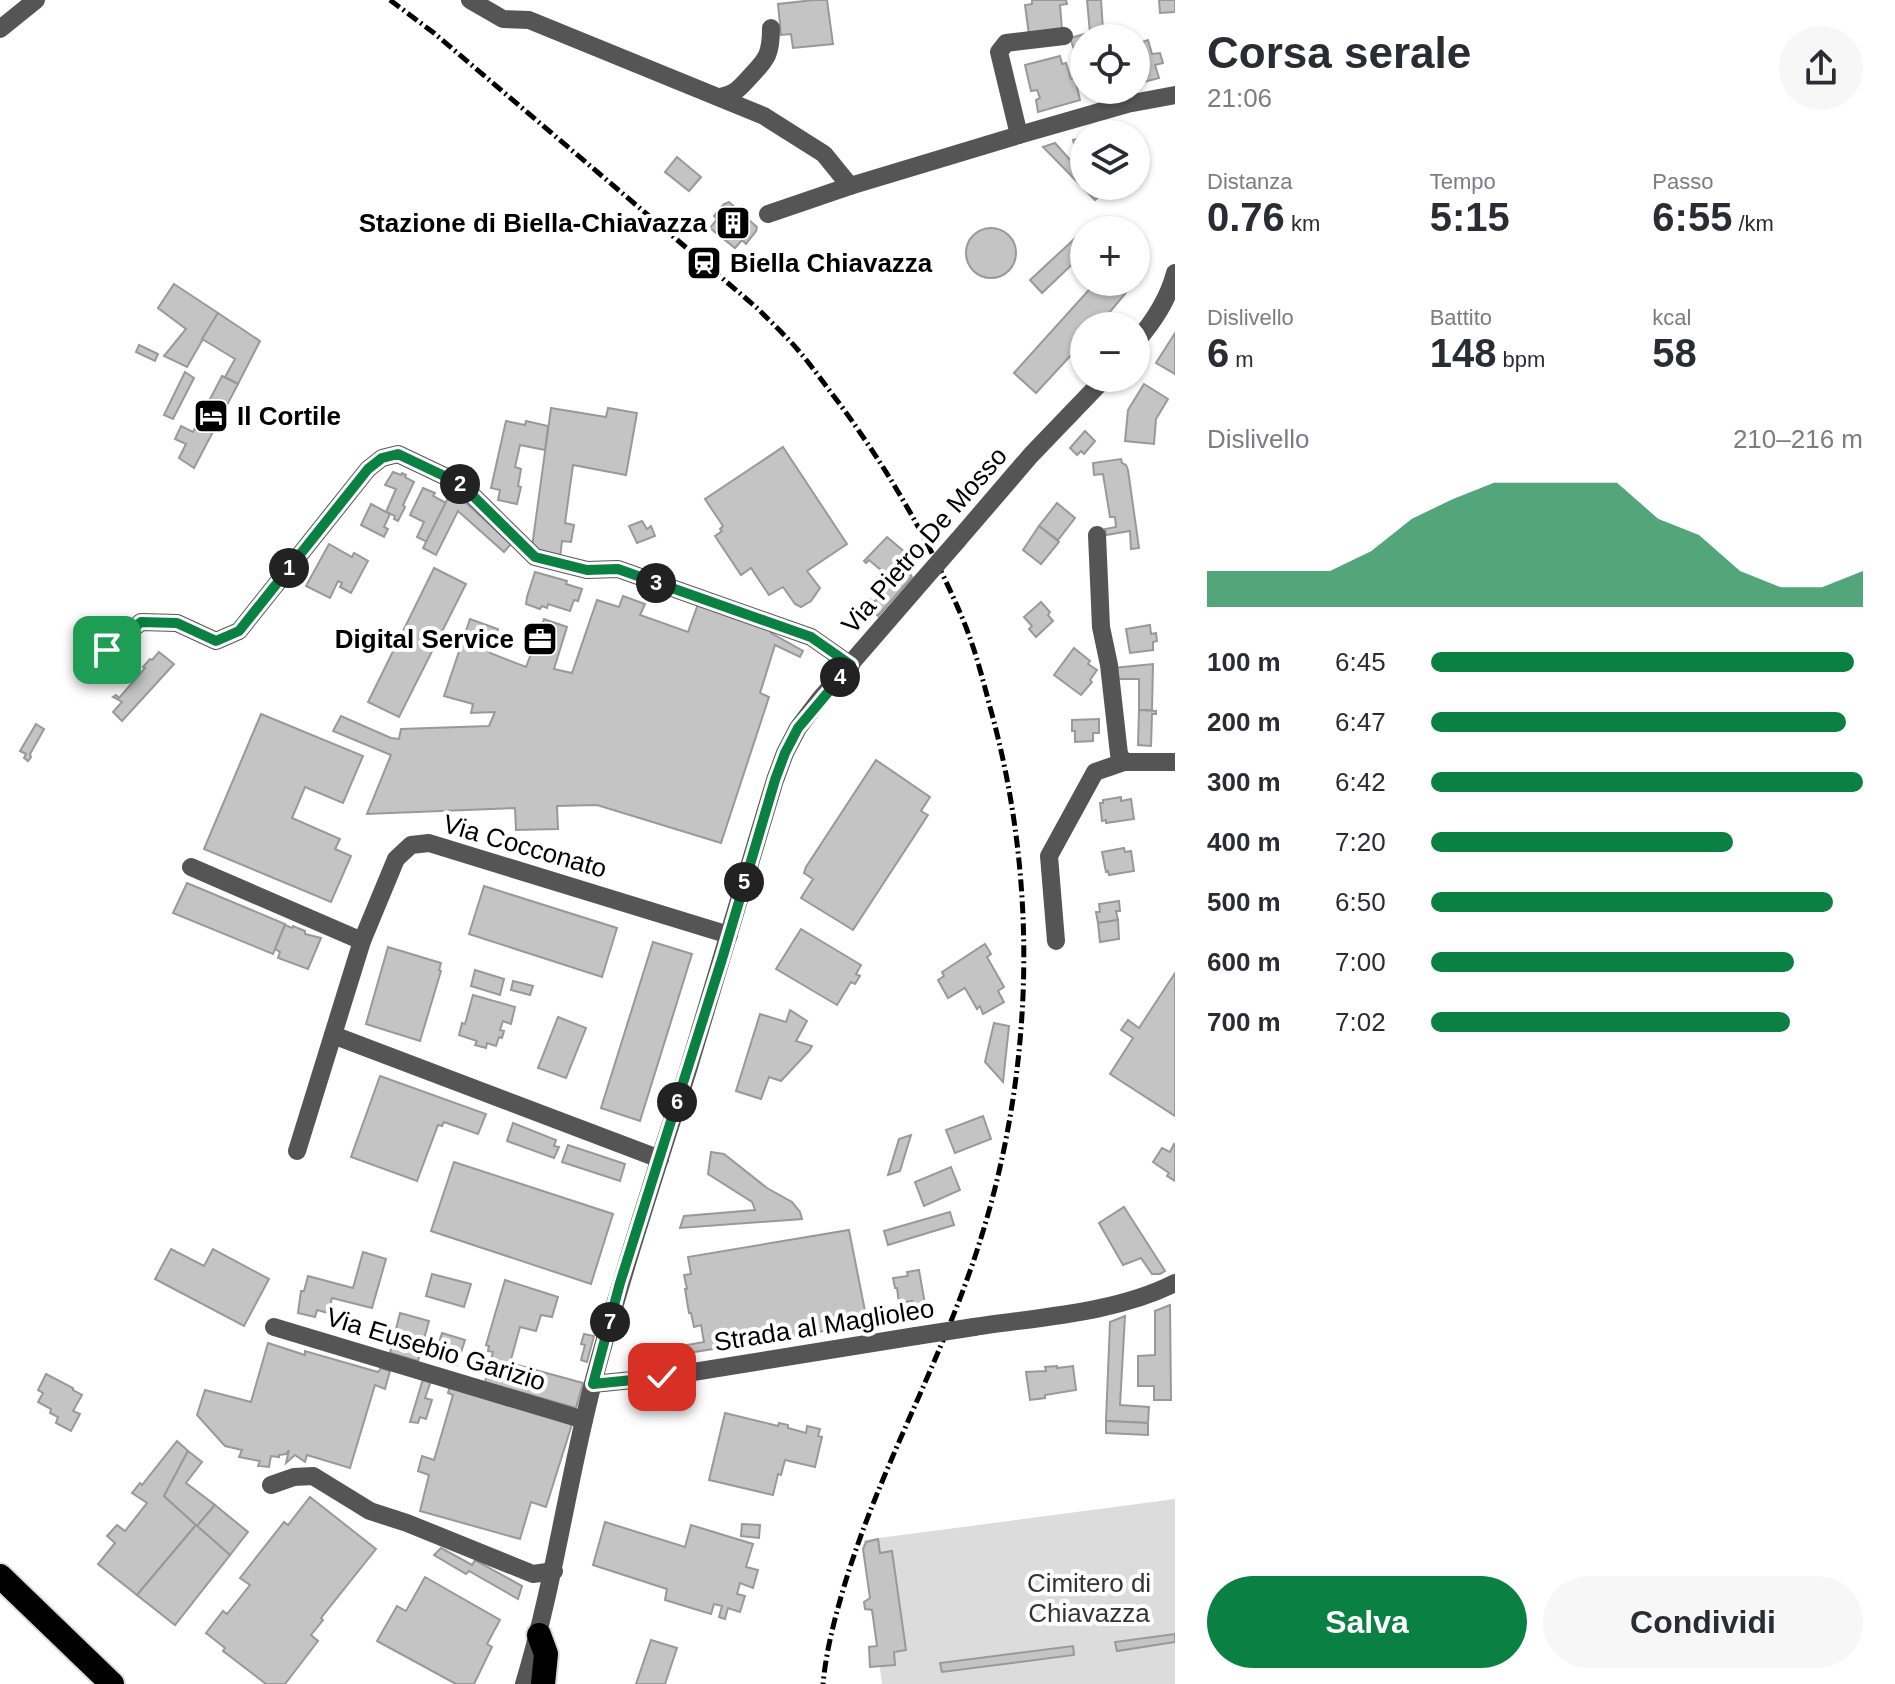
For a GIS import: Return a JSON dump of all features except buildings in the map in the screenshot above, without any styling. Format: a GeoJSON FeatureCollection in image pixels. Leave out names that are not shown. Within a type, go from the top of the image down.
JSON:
{"type":"FeatureCollection","features":[{"type":"Feature","properties":{"kind":"highway"},"geometry":{"type":"LineString","coordinates":[[0,1576],[112,1684]]}},
{"type":"Feature","properties":{"kind":"highway"},"geometry":{"type":"LineString","coordinates":[[539,1635],[546,1654],[543,1684]]}},
{"type":"Feature","properties":{"kind":"street"},"geometry":{"type":"LineString","coordinates":[[0,29],[36,0]]}},
{"type":"Feature","properties":{"kind":"street"},"geometry":{"type":"LineString","coordinates":[[470,0],[503,19],[529,20],[764,116],[824,154],[850,186]]}},
{"type":"Feature","properties":{"kind":"street"},"geometry":{"type":"LineString","coordinates":[[720,97],[736,93],[764,63],[771,44],[771,28]]}},
{"type":"Feature","properties":{"kind":"street"},"geometry":{"type":"LineString","coordinates":[[1019,135],[999,52],[1006,43],[1064,36]]}},
{"type":"Feature","properties":{"kind":"street"},"geometry":{"type":"LineString","coordinates":[[768,214],[1019,135],[1127,104],[1175,95]]}},
{"type":"Feature","properties":{"kind":"street"},"geometry":{"type":"LineString","coordinates":[[1150,324],[1161,309],[1175,273]]}},
{"type":"Feature","properties":{"kind":"street","name":"Via Pietro De Mosso"},"geometry":{"type":"LineString","coordinates":[[593,1384],[620,1283],[785,753],[798,728],[923,580],[1031,455],[1092,392]]}},
{"type":"Feature","properties":{"kind":"street"},"geometry":{"type":"LineString","coordinates":[[107,650],[141,622],[177,623],[216,641],[239,631],[368,469],[382,458],[398,454],[461,484],[535,557],[587,570],[618,569],[811,637],[851,665]]}},
{"type":"Feature","properties":{"kind":"street"},"geometry":{"type":"LineString","coordinates":[[1097,535],[1101,627],[1109,665],[1119,754],[1124,762]]}},
{"type":"Feature","properties":{"kind":"street"},"geometry":{"type":"LineString","coordinates":[[1056,941],[1049,856],[1095,772],[1124,762],[1175,762]]}},
{"type":"Feature","properties":{"kind":"street","name":"Via Cocconato"},"geometry":{"type":"LineString","coordinates":[[297,1151],[362,941],[396,859],[411,845],[429,843],[729,935]]}},
{"type":"Feature","properties":{"kind":"street"},"geometry":{"type":"LineString","coordinates":[[191,867],[362,941]]}},
{"type":"Feature","properties":{"kind":"street"},"geometry":{"type":"LineString","coordinates":[[333,1035],[660,1159]]}},
{"type":"Feature","properties":{"kind":"street","name":"Strada al Maglioleo"},"geometry":{"type":"LineString","coordinates":[[593,1384],[662,1377],[1068,1313],[1129,1301],[1175,1283]]}},
{"type":"Feature","properties":{"kind":"street","name":"Via Eusebio Garizio"},"geometry":{"type":"LineString","coordinates":[[274,1327],[584,1420]]}},
{"type":"Feature","properties":{"kind":"street"},"geometry":{"type":"LineString","coordinates":[[524,1684],[554,1571],[572,1469],[593,1384]]}},
{"type":"Feature","properties":{"kind":"street"},"geometry":{"type":"LineString","coordinates":[[271,1485],[294,1477],[313,1476],[370,1511],[533,1574],[554,1571]]}},
{"type":"Feature","properties":{"kind":"green space","name":"Cimitero di Chiavazza"},"geometry":{"type":"Polygon","coordinates":[[[1175,1499],[1175,1684],[882,1684],[864,1540],[1175,1499]]]}},
{"type":"Feature","properties":{"kind":"railway"},"geometry":{"type":"LineString","coordinates":[[390,0],[434,33],[756,307],[803,356],[874,453],[921,532],[966,626],[990,707],[1007,779],[1018,852],[1023,925],[1023,998],[1017,1071],[1005,1144],[988,1215],[965,1285],[856,1551],[834,1625],[823,1684]]}},
{"type":"Feature","properties":{"kind":"place","name":"Stazione di Biella-Chiavazza"},"geometry":{"type":"Point","coordinates":[733,223]}},
{"type":"Feature","properties":{"kind":"place","name":"Biella Chiavazza"},"geometry":{"type":"Point","coordinates":[704,263]}},
{"type":"Feature","properties":{"kind":"place","name":"Il Cortile"},"geometry":{"type":"Point","coordinates":[211,416]}},
{"type":"Feature","properties":{"kind":"place","name":"Digital Service"},"geometry":{"type":"Point","coordinates":[540,639]}},
{"type":"Feature","properties":{"kind":"route"},"geometry":{"type":"LineString","coordinates":[[107,650],[141,622],[177,623],[216,641],[239,631],[368,469],[382,458],[398,454],[461,484],[535,557],[587,570],[618,569],[811,637],[851,665],[798,728],[775,780],[620,1283],[593,1384],[662,1377]]}}]}
